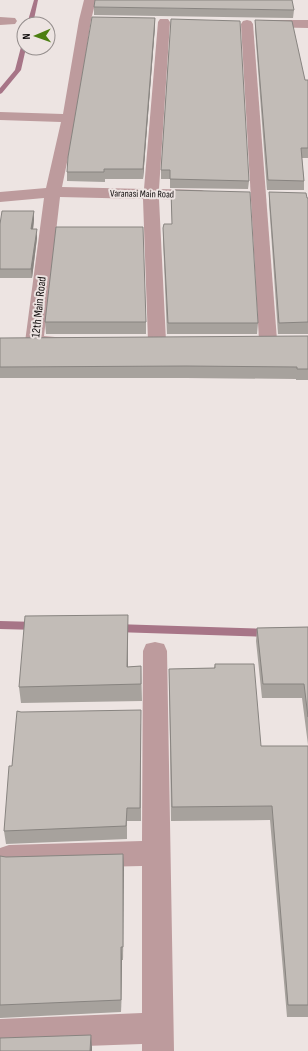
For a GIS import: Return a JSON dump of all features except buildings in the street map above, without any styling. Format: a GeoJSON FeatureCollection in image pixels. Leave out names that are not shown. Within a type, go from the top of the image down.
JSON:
{"type":"FeatureCollection","features":[{"type":"Feature","properties":{"kind":"street"},"geometry":{"type":"LineString","coordinates":[[53,192],[69,118],[85,20],[90,0]]}},
{"type":"Feature","properties":{"kind":"street"},"geometry":{"type":"LineString","coordinates":[[85,20],[101,20]]}},
{"type":"Feature","properties":{"kind":"street"},"geometry":{"type":"LineString","coordinates":[[148,21],[172,22],[151,194],[157,341]]}},
{"type":"Feature","properties":{"kind":"street"},"geometry":{"type":"LineString","coordinates":[[288,341],[260,340],[257,195],[239,24],[308,24]]}},
{"type":"Feature","properties":{"kind":"street"},"geometry":{"type":"LineString","coordinates":[[0,116],[69,118]]}},
{"type":"Feature","properties":{"kind":"street","name":"Varanasi Main Road"},"geometry":{"type":"LineString","coordinates":[[0,197],[53,192],[220,195]]}},
{"type":"Feature","properties":{"kind":"street","name":"12th Main Road"},"geometry":{"type":"LineString","coordinates":[[53,192],[34,342],[72,342]]}},
{"type":"Feature","properties":{"kind":"street"},"geometry":{"type":"LineString","coordinates":[[0,1034],[158,1040],[156,853],[144,712],[155,651]]}},
{"type":"Feature","properties":{"kind":"street"},"geometry":{"type":"LineString","coordinates":[[8,857],[156,853]]}},
{"type":"Feature","properties":{"kind":"waterway"},"geometry":{"type":"LineString","coordinates":[[32,16],[36,0]]}},
{"type":"Feature","properties":{"kind":"waterway"},"geometry":{"type":"LineString","coordinates":[[0,92],[18,70],[22,56]]}},
{"type":"Feature","properties":{"kind":"waterway"},"geometry":{"type":"LineString","coordinates":[[0,625],[37,626]]}},
{"type":"Feature","properties":{"kind":"waterway"},"geometry":{"type":"LineString","coordinates":[[115,628],[269,633]]}}]}
